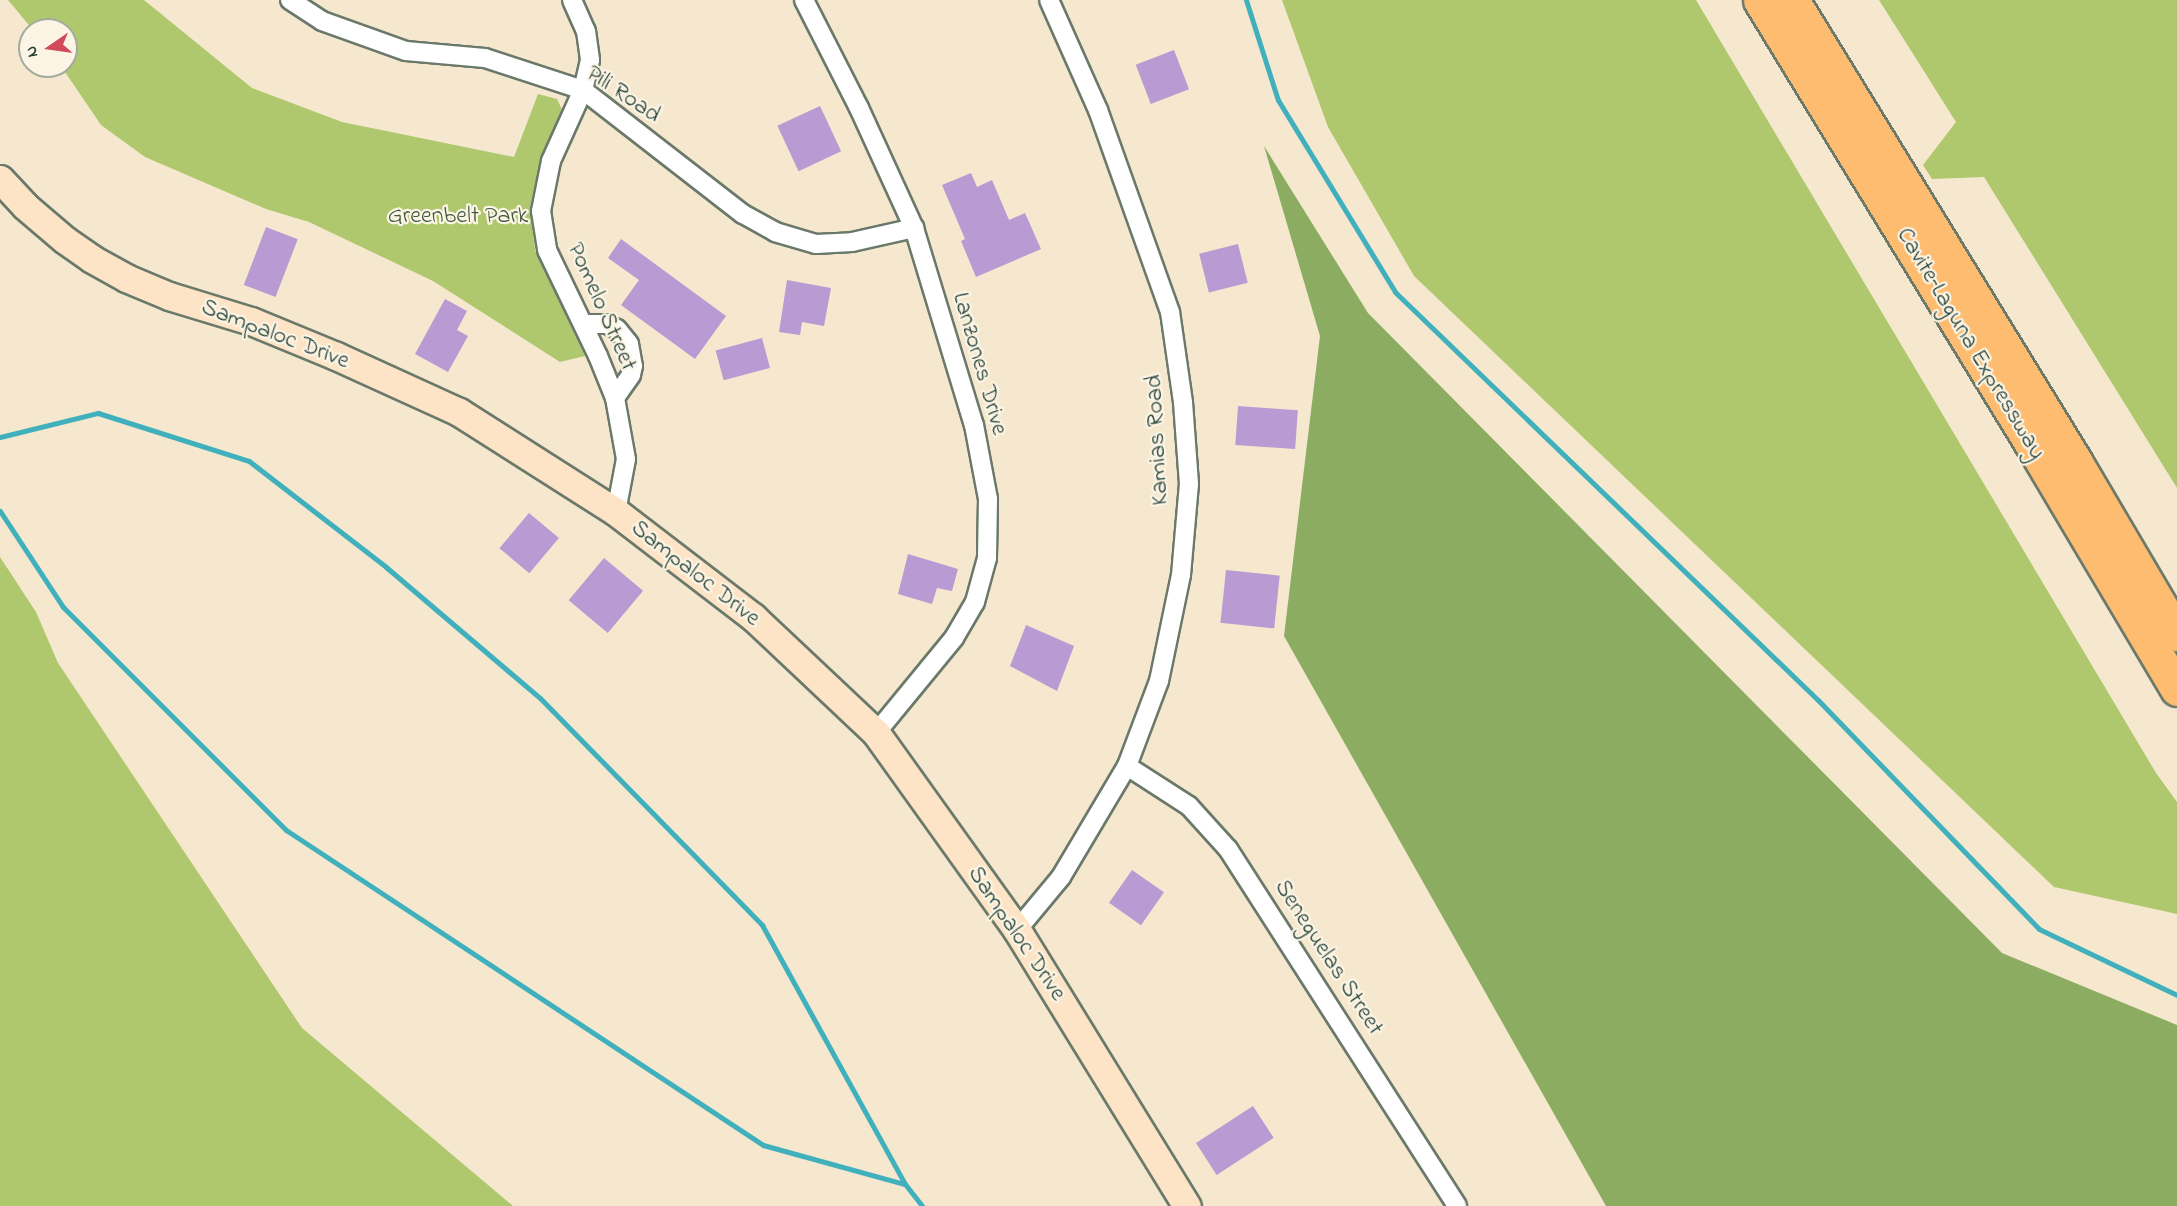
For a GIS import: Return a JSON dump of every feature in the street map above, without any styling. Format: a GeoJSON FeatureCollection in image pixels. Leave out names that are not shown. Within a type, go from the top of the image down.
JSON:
{"type":"FeatureCollection","features":[{"type":"Feature","properties":{"kind":"highway","name":"Cavite–Laguna Expressway"},"geometry":{"type":"LineString","coordinates":[[1760,0],[2031,443],[2177,689]]}},
{"type":"Feature","properties":{"kind":"highway","name":"Cavite–Laguna Expressway"},"geometry":{"type":"LineString","coordinates":[[1792,0],[2075,461],[2177,634]]}},
{"type":"Feature","properties":{"kind":"street","name":"Pili Road"},"geometry":{"type":"LineString","coordinates":[[290,0],[322,21],[406,51],[485,58],[584,90],[743,214],[774,232],[816,244],[852,242],[914,228]]}},
{"type":"Feature","properties":{"kind":"street","name":"Pomelo Street"},"geometry":{"type":"LineString","coordinates":[[572,0],[586,31],[590,60],[584,90],[551,161],[541,211],[547,250],[583,324],[615,398],[626,459],[616,512]]}},
{"type":"Feature","properties":{"kind":"street","name":"Lanzones Drive"},"geometry":{"type":"LineString","coordinates":[[804,0],[859,108],[914,228],[975,425],[988,499],[987,558],[975,602],[954,638],[876,733]]}},
{"type":"Feature","properties":{"kind":"street","name":"Kamias Road"},"geometry":{"type":"LineString","coordinates":[[1017,930],[1061,876],[1127,766],[1159,681],[1180,575],[1189,484],[1183,402],[1170,312],[1098,110],[1049,0]]}},
{"type":"Feature","properties":{"kind":"street","name":"Sampaloc Drive"},"geometry":{"type":"LineString","coordinates":[[0,178],[25,206],[65,240],[92,259],[126,278],[170,296],[262,325],[459,412],[616,512],[753,618],[876,733],[1017,930],[1187,1206]]}},
{"type":"Feature","properties":{"kind":"street"},"geometry":{"type":"LineString","coordinates":[[583,324],[607,324],[617,329],[629,344],[633,366],[631,375],[615,398]]}},
{"type":"Feature","properties":{"kind":"street","name":"Seneguelas Street"},"geometry":{"type":"LineString","coordinates":[[1127,766],[1189,806],[1228,849],[1457,1206]]}},
{"type":"Feature","properties":{"kind":"green space","name":"Greenbelt Park"},"geometry":{"type":"Polygon","coordinates":[[[8,0],[144,0],[252,88],[342,122],[514,157],[538,94],[557,99],[565,116],[543,156],[530,207],[535,250],[585,356],[560,362],[433,281],[309,222],[266,209],[145,157],[101,125],[69,78],[78,78],[78,18],[23,18],[8,0]]]}},
{"type":"Feature","properties":{"kind":"green space"},"geometry":{"type":"Polygon","coordinates":[[[1282,0],[1696,0],[2156,773],[2177,802],[2177,914],[2054,887],[1414,276],[1328,127],[1282,0]]]}},
{"type":"Feature","properties":{"kind":"green space"},"geometry":{"type":"Polygon","coordinates":[[[1879,0],[2177,0],[2177,488],[1984,177],[1932,179],[1923,165],[1956,122],[1879,0]]]}},
{"type":"Feature","properties":{"kind":"green space"},"geometry":{"type":"Polygon","coordinates":[[[1264,146],[1368,313],[2002,953],[2177,1025],[2177,1206],[1606,1206],[1284,636],[1320,336],[1264,146]]]}},
{"type":"Feature","properties":{"kind":"green space"},"geometry":{"type":"Polygon","coordinates":[[[0,557],[36,612],[58,663],[302,1028],[513,1206],[0,1206],[0,557]]]}},
{"type":"Feature","properties":{"kind":"building"},"geometry":{"type":"Polygon","coordinates":[[[1174,50],[1189,89],[1151,104],[1136,65],[1174,50]]]}},
{"type":"Feature","properties":{"kind":"building"},"geometry":{"type":"Polygon","coordinates":[[[820,106],[841,151],[799,171],[777,126],[820,106]]]}},
{"type":"Feature","properties":{"kind":"building"},"geometry":{"type":"Polygon","coordinates":[[[971,173],[977,187],[992,180],[1009,220],[1025,213],[1041,249],[976,277],[961,241],[965,239],[942,185],[971,173]]]}},
{"type":"Feature","properties":{"kind":"building"},"geometry":{"type":"Polygon","coordinates":[[[266,227],[298,239],[276,297],[244,285],[266,227]]]}},
{"type":"Feature","properties":{"kind":"building"},"geometry":{"type":"Polygon","coordinates":[[[621,239],[726,316],[695,359],[621,305],[639,280],[608,258],[621,239]]]}},
{"type":"Feature","properties":{"kind":"building"},"geometry":{"type":"Polygon","coordinates":[[[1238,244],[1248,283],[1209,292],[1199,254],[1238,244]]]}},
{"type":"Feature","properties":{"kind":"building"},"geometry":{"type":"Polygon","coordinates":[[[787,280],[831,288],[824,326],[802,322],[800,335],[779,332],[787,280]]]}},
{"type":"Feature","properties":{"kind":"building"},"geometry":{"type":"Polygon","coordinates":[[[445,299],[467,311],[457,330],[468,336],[448,372],[415,354],[445,299]]]}},
{"type":"Feature","properties":{"kind":"building"},"geometry":{"type":"Polygon","coordinates":[[[762,338],[770,368],[724,380],[716,350],[762,338]]]}},
{"type":"Feature","properties":{"kind":"building"},"geometry":{"type":"Polygon","coordinates":[[[1238,406],[1298,410],[1295,449],[1235,445],[1238,406]]]}},
{"type":"Feature","properties":{"kind":"building"},"geometry":{"type":"Polygon","coordinates":[[[529,513],[559,538],[529,573],[499,548],[529,513]]]}},
{"type":"Feature","properties":{"kind":"building"},"geometry":{"type":"Polygon","coordinates":[[[908,554],[958,569],[952,591],[937,588],[932,604],[898,594],[908,554]]]}},
{"type":"Feature","properties":{"kind":"building"},"geometry":{"type":"Polygon","coordinates":[[[604,558],[643,591],[608,633],[569,600],[604,558]]]}},
{"type":"Feature","properties":{"kind":"building"},"geometry":{"type":"Polygon","coordinates":[[[1226,570],[1280,576],[1274,628],[1220,623],[1226,570]]]}},
{"type":"Feature","properties":{"kind":"building"},"geometry":{"type":"Polygon","coordinates":[[[1026,625],[1074,646],[1057,691],[1010,666],[1026,625]]]}},
{"type":"Feature","properties":{"kind":"building"},"geometry":{"type":"Polygon","coordinates":[[[1132,870],[1164,892],[1141,925],[1109,903],[1132,870]]]}},
{"type":"Feature","properties":{"kind":"building"},"geometry":{"type":"Polygon","coordinates":[[[1253,1106],[1274,1138],[1217,1175],[1196,1143],[1253,1106]]]}},
{"type":"Feature","properties":{"kind":"waterway"},"geometry":{"type":"LineString","coordinates":[[1246,0],[1278,100],[1395,292],[1818,700],[2039,929],[2177,995]]}},
{"type":"Feature","properties":{"kind":"waterway"},"geometry":{"type":"LineString","coordinates":[[0,437],[98,413],[249,461],[386,567],[540,698],[762,925],[905,1184],[922,1206]]}},
{"type":"Feature","properties":{"kind":"waterway"},"geometry":{"type":"LineString","coordinates":[[0,511],[63,607],[286,830],[763,1145],[905,1184]]}}]}
